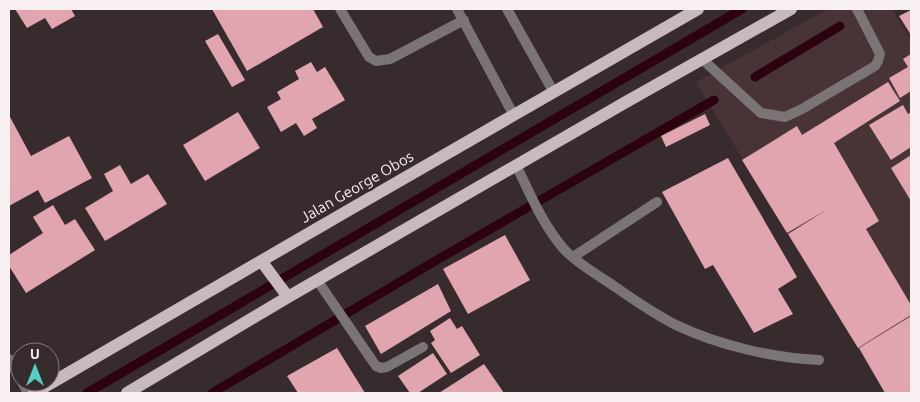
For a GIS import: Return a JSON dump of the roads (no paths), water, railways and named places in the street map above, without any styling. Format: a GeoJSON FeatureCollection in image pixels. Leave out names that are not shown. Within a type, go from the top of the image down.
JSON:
{"type":"FeatureCollection","features":[{"type":"Feature","properties":{"kind":"main road","name":"Jalan George Obos"},"geometry":{"type":"LineString","coordinates":[[34,393],[262,262],[513,114],[698,9]]}},
{"type":"Feature","properties":{"kind":"main road"},"geometry":{"type":"LineString","coordinates":[[126,393],[516,165],[791,9]]}},
{"type":"Feature","properties":{"kind":"main road"},"geometry":{"type":"LineString","coordinates":[[262,262],[288,297]]}},
{"type":"Feature","properties":{"kind":"street"},"geometry":{"type":"LineString","coordinates":[[340,9],[369,57],[376,61],[390,59],[464,20]]}},
{"type":"Feature","properties":{"kind":"street"},"geometry":{"type":"LineString","coordinates":[[457,9],[513,114]]}},
{"type":"Feature","properties":{"kind":"street"},"geometry":{"type":"LineString","coordinates":[[506,9],[554,91]]}},
{"type":"Feature","properties":{"kind":"street"},"geometry":{"type":"LineString","coordinates":[[702,59],[761,113],[785,117],[875,66],[880,54],[857,9]]}},
{"type":"Feature","properties":{"kind":"street"},"geometry":{"type":"LineString","coordinates":[[516,165],[544,222],[564,249],[638,302],[675,324],[706,337],[751,350],[796,359],[819,360]]}},
{"type":"Feature","properties":{"kind":"street"},"geometry":{"type":"LineString","coordinates":[[573,257],[657,202]]}},
{"type":"Feature","properties":{"kind":"street"},"geometry":{"type":"LineString","coordinates":[[318,280],[376,366],[381,368],[387,367],[423,347]]}},
{"type":"Feature","properties":{"kind":"waterway"},"geometry":{"type":"LineString","coordinates":[[87,393],[742,9]]}},
{"type":"Feature","properties":{"kind":"waterway"},"geometry":{"type":"LineString","coordinates":[[755,77],[840,26]]}},
{"type":"Feature","properties":{"kind":"waterway"},"geometry":{"type":"LineString","coordinates":[[212,393],[442,257],[714,100]]}}]}
